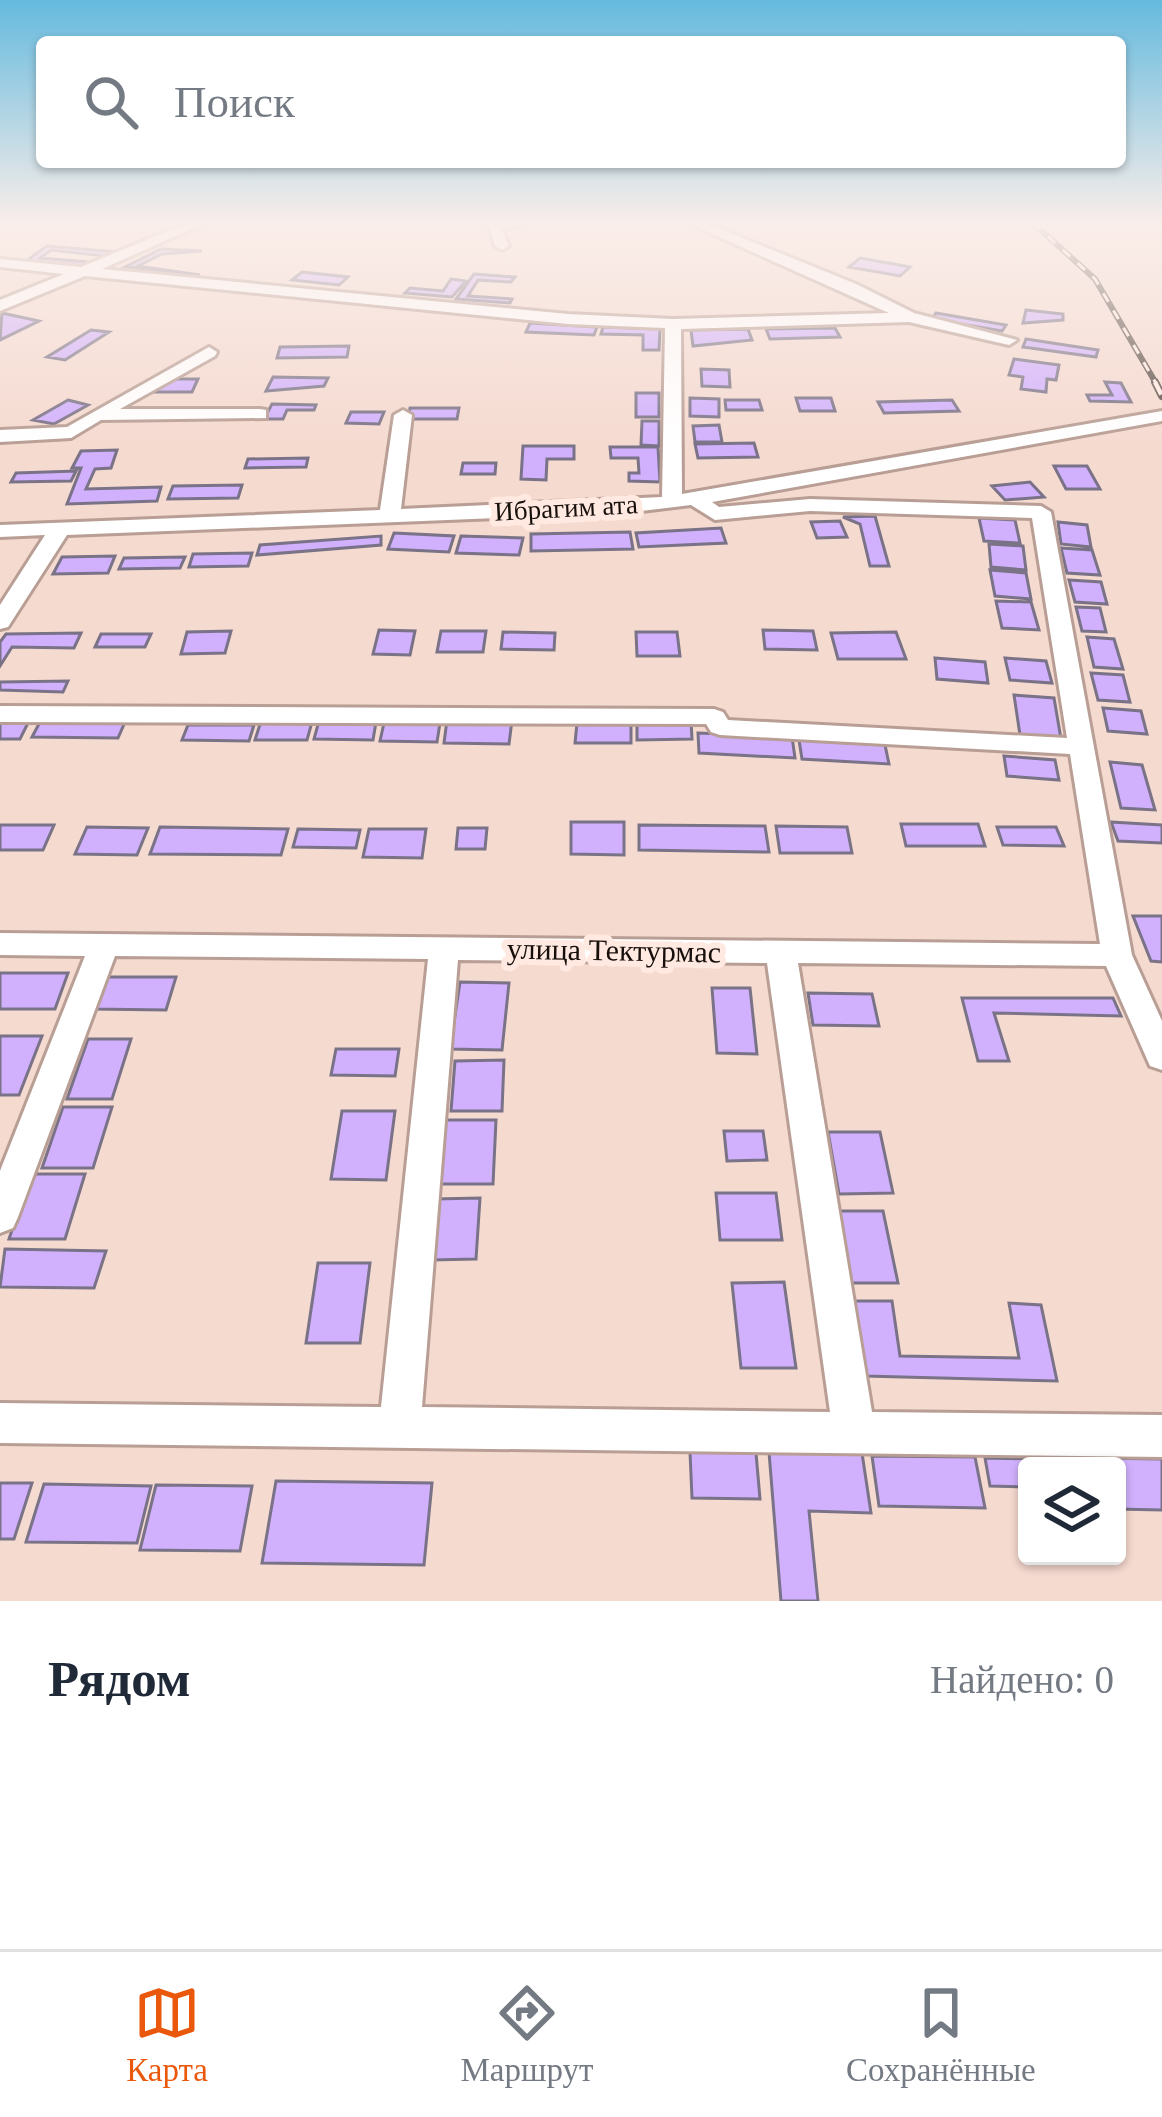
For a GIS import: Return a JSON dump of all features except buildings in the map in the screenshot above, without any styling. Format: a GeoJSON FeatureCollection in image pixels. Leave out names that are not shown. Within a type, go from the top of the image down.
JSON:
{"type":"FeatureCollection","features":[{"type":"Feature","properties":{"kind":"street"},"geometry":{"type":"LineString","coordinates":[[364,298],[568,319],[674,324],[909,317]]}},
{"type":"Feature","properties":{"kind":"street"},"geometry":{"type":"LineString","coordinates":[[872,298],[909,317],[1010,340]]}},
{"type":"Feature","properties":{"kind":"street"},"geometry":{"type":"LineString","coordinates":[[674,324],[683,500],[715,514],[810,505],[1040,512],[1117,955],[1162,1057]]}},
{"type":"Feature","properties":{"kind":"street"},"geometry":{"type":"LineString","coordinates":[[0,436],[71,432],[209,352]]}},
{"type":"Feature","properties":{"kind":"street"},"geometry":{"type":"LineString","coordinates":[[97,415],[260,414]]}},
{"type":"Feature","properties":{"kind":"street"},"geometry":{"type":"LineString","coordinates":[[390,514],[404,415]]}},
{"type":"Feature","properties":{"kind":"street","name":"Ибрагим ата"},"geometry":{"type":"LineString","coordinates":[[0,531],[683,500],[1162,416]]}},
{"type":"Feature","properties":{"kind":"street"},"geometry":{"type":"LineString","coordinates":[[0,622],[60,529]]}},
{"type":"Feature","properties":{"kind":"street"},"geometry":{"type":"LineString","coordinates":[[0,714],[714,717],[720,727],[1082,747]]}},
{"type":"Feature","properties":{"kind":"street","name":"улица Тектурмас"},"geometry":{"type":"LineString","coordinates":[[0,944],[1117,955]]}},
{"type":"Feature","properties":{"kind":"street"},"geometry":{"type":"LineString","coordinates":[[0,1217],[104,945]]}},
{"type":"Feature","properties":{"kind":"street"},"geometry":{"type":"LineString","coordinates":[[400,1428],[444,948]]}},
{"type":"Feature","properties":{"kind":"street"},"geometry":{"type":"LineString","coordinates":[[781,951],[854,1432]]}},
{"type":"Feature","properties":{"kind":"street"},"geometry":{"type":"LineString","coordinates":[[0,1423],[1162,1436]]}},
{"type":"Feature","properties":{"kind":"railway"},"geometry":{"type":"LineString","coordinates":[[1106,298],[1157,385]]}},
{"type":"Feature","properties":{"kind":"railway"},"geometry":{"type":"LineString","coordinates":[[1155,382],[1162,396]]}}]}
